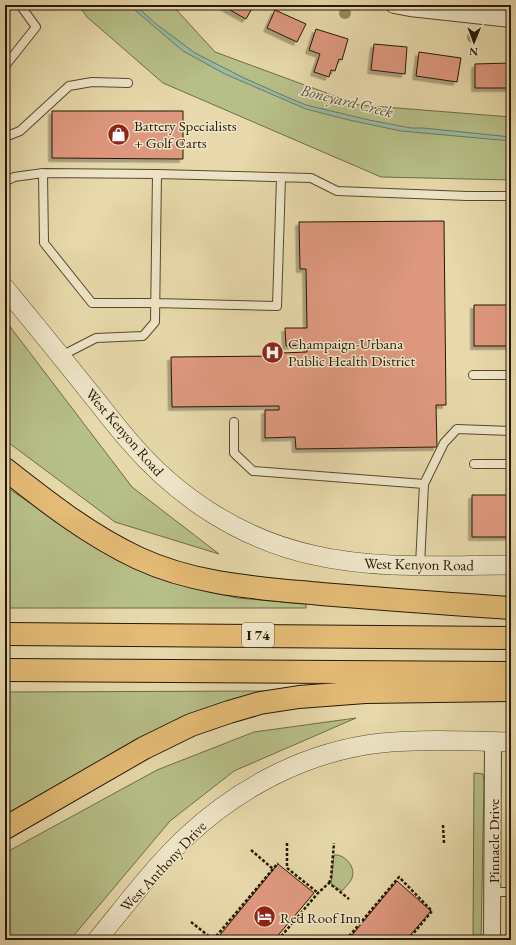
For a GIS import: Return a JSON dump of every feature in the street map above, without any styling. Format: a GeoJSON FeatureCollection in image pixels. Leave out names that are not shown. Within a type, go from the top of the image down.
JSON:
{"type":"FeatureCollection","features":[{"type":"Feature","properties":{"kind":"highway"},"geometry":{"type":"LineString","coordinates":[[5,469],[74,522],[104,540],[139,558],[171,571],[239,587],[511,608]]}},
{"type":"Feature","properties":{"kind":"highway","name":"I 74"},"geometry":{"type":"LineString","coordinates":[[5,634],[511,638]]}},
{"type":"Feature","properties":{"kind":"highway"},"geometry":{"type":"LineString","coordinates":[[5,670],[511,672]]}},
{"type":"Feature","properties":{"kind":"highway"},"geometry":{"type":"LineString","coordinates":[[5,828],[144,748],[191,725],[260,703],[299,697],[365,692],[511,690]]}},
{"type":"Feature","properties":{"kind":"street"},"geometry":{"type":"LineString","coordinates":[[394,5],[511,19]]}},
{"type":"Feature","properties":{"kind":"street","name":"West Kenyon Road"},"geometry":{"type":"LineString","coordinates":[[5,288],[130,443],[163,477],[187,497],[213,515],[240,530],[284,547],[314,556],[362,563],[420,565],[511,565]]}},
{"type":"Feature","properties":{"kind":"street","name":"West Anthony Drive"},"geometry":{"type":"LineString","coordinates":[[96,940],[185,838],[208,817],[242,792],[271,776],[301,763],[342,750],[380,744],[426,740],[502,742]]}},
{"type":"Feature","properties":{"kind":"street","name":"Pinnacle Drive"},"geometry":{"type":"LineString","coordinates":[[492,940],[492,892],[502,742]]}},
{"type":"Feature","properties":{"kind":"lane"},"geometry":{"type":"LineString","coordinates":[[5,66],[36,27],[20,5]]}},
{"type":"Feature","properties":{"kind":"lane"},"geometry":{"type":"LineString","coordinates":[[5,137],[20,131],[69,86],[92,82],[128,83]]}},
{"type":"Feature","properties":{"kind":"lane"},"geometry":{"type":"LineString","coordinates":[[43,173],[44,243],[92,303],[277,306],[281,178]]}},
{"type":"Feature","properties":{"kind":"lane"},"geometry":{"type":"LineString","coordinates":[[5,182],[14,176],[43,173],[310,178],[337,192],[511,196]]}},
{"type":"Feature","properties":{"kind":"lane"},"geometry":{"type":"LineString","coordinates":[[61,356],[96,338],[144,336],[155,322],[157,174]]}},
{"type":"Feature","properties":{"kind":"lane"},"geometry":{"type":"LineString","coordinates":[[473,375],[511,375]]}},
{"type":"Feature","properties":{"kind":"lane"},"geometry":{"type":"LineString","coordinates":[[234,422],[234,453],[253,471],[424,484]]}},
{"type":"Feature","properties":{"kind":"lane"},"geometry":{"type":"LineString","coordinates":[[420,565],[424,484],[444,443],[457,429],[511,431]]}},
{"type":"Feature","properties":{"kind":"lane"},"geometry":{"type":"LineString","coordinates":[[474,464],[511,464]]}},
{"type":"Feature","properties":{"kind":"lane"},"geometry":{"type":"LineString","coordinates":[[492,892],[511,892]]}},
{"type":"Feature","properties":{"kind":"path"},"geometry":{"type":"LineString","coordinates":[[443,824],[444,843]]}},
{"type":"Feature","properties":{"kind":"path"},"geometry":{"type":"LineString","coordinates":[[288,843],[288,868],[318,893]]}},
{"type":"Feature","properties":{"kind":"path"},"geometry":{"type":"LineString","coordinates":[[278,940],[318,893],[329,883],[331,878],[334,843]]}},
{"type":"Feature","properties":{"kind":"path"},"geometry":{"type":"LineString","coordinates":[[251,850],[273,869]]}},
{"type":"Feature","properties":{"kind":"path"},"geometry":{"type":"LineString","coordinates":[[214,940],[278,862]]}},
{"type":"Feature","properties":{"kind":"path"},"geometry":{"type":"LineString","coordinates":[[346,940],[399,877],[432,911],[408,940]]}},
{"type":"Feature","properties":{"kind":"path"},"geometry":{"type":"LineString","coordinates":[[329,883],[349,899]]}},
{"type":"Feature","properties":{"kind":"path"},"geometry":{"type":"LineString","coordinates":[[191,922],[210,937]]}},
{"type":"Feature","properties":{"kind":"shaded area"},"geometry":{"type":"Polygon","coordinates":[[[78,5],[172,5],[215,52],[359,105],[511,117],[511,180],[381,177],[163,83],[87,17],[78,5]]]}},
{"type":"Feature","properties":{"kind":"shaded area"},"geometry":{"type":"Polygon","coordinates":[[[129,5],[135,5],[156,24],[195,53],[244,78],[306,105],[411,128],[511,137],[511,141],[401,131],[306,109],[225,74],[183,51],[129,5]]]}},
{"type":"Feature","properties":{"kind":"shaded area"},"geometry":{"type":"Polygon","coordinates":[[[5,320],[132,487],[219,554],[115,522],[5,440],[5,320]]]}},
{"type":"Feature","properties":{"kind":"shaded area"},"geometry":{"type":"Polygon","coordinates":[[[5,486],[77,535],[185,585],[237,598],[306,604],[306,608],[5,608],[5,486]]]}},
{"type":"Feature","properties":{"kind":"shaded area"},"geometry":{"type":"Polygon","coordinates":[[[270,691],[5,818],[5,692],[270,691]]]}},
{"type":"Feature","properties":{"kind":"shaded area"},"geometry":{"type":"Polygon","coordinates":[[[356,718],[234,771],[170,821],[70,940],[5,940],[5,853],[157,770],[254,732],[356,718]]]}},
{"type":"Feature","properties":{"kind":"shaded area"},"geometry":{"type":"Polygon","coordinates":[[[474,773],[483,774],[484,783],[481,940],[473,940],[474,773]]]}},
{"type":"Feature","properties":{"kind":"shaded area"},"geometry":{"type":"Polygon","coordinates":[[[334,855],[338,855],[349,862],[353,874],[351,880],[342,891],[331,884],[334,855]]]}},
{"type":"Feature","properties":{"kind":"shaded area"},"geometry":{"type":"Polygon","coordinates":[[[511,910],[511,940],[508,940],[508,915],[511,910]]]}},
{"type":"Feature","properties":{"kind":"building"},"geometry":{"type":"Polygon","coordinates":[[[221,5],[254,5],[246,19],[221,5]]]}},
{"type":"Feature","properties":{"kind":"building"},"geometry":{"type":"Polygon","coordinates":[[[275,10],[306,24],[297,42],[267,28],[275,10]]]}},
{"type":"Feature","properties":{"kind":"building"},"geometry":{"type":"Polygon","coordinates":[[[316,29],[348,39],[342,60],[339,59],[335,71],[331,70],[329,77],[314,72],[320,54],[309,50],[316,29]]]}},
{"type":"Feature","properties":{"kind":"building"},"geometry":{"type":"Polygon","coordinates":[[[374,44],[407,47],[405,74],[371,70],[374,44]]]}},
{"type":"Feature","properties":{"kind":"building"},"geometry":{"type":"Polygon","coordinates":[[[419,52],[461,58],[457,82],[416,76],[419,52]]]}},
{"type":"Feature","properties":{"kind":"building"},"geometry":{"type":"Polygon","coordinates":[[[511,63],[511,88],[475,88],[475,64],[511,63]]]}},
{"type":"Feature","properties":{"kind":"building","name":"Battery Specialists + Golf Carts"},"geometry":{"type":"Polygon","coordinates":[[[52,111],[183,111],[183,159],[52,158],[52,111]]]}},
{"type":"Feature","properties":{"kind":"building"},"geometry":{"type":"Polygon","coordinates":[[[444,221],[446,405],[436,405],[437,447],[296,449],[295,437],[265,438],[265,410],[279,410],[279,406],[172,407],[171,357],[281,356],[281,353],[307,352],[307,345],[286,346],[285,328],[307,328],[306,269],[300,269],[299,222],[444,221]]]}},
{"type":"Feature","properties":{"kind":"building"},"geometry":{"type":"Polygon","coordinates":[[[474,305],[511,305],[511,346],[474,346],[474,305]]]}},
{"type":"Feature","properties":{"kind":"building"},"geometry":{"type":"Polygon","coordinates":[[[472,495],[511,495],[511,537],[472,537],[472,495]]]}},
{"type":"Feature","properties":{"kind":"building","name":"Red Roof Inn"},"geometry":{"type":"Polygon","coordinates":[[[278,864],[314,893],[274,940],[216,940],[278,864]]]}},
{"type":"Feature","properties":{"kind":"building","name":"Red Roof Inn"},"geometry":{"type":"Polygon","coordinates":[[[397,881],[431,911],[406,940],[348,940],[397,881]]]}},
{"type":"Feature","properties":{"kind":"place","name":"Battery Specialists + Golf Carts"},"geometry":{"type":"Point","coordinates":[118,134]}},
{"type":"Feature","properties":{"kind":"place","name":"Champaign-Urbana Public Health District"},"geometry":{"type":"Point","coordinates":[273,352]}},
{"type":"Feature","properties":{"kind":"place","name":"Red Roof Inn"},"geometry":{"type":"Point","coordinates":[265,917]}},
{"type":"Feature","properties":{"kind":"water label","name":"Boneyard Creek"},"geometry":{"type":"Point","coordinates":[347,101]}}]}
